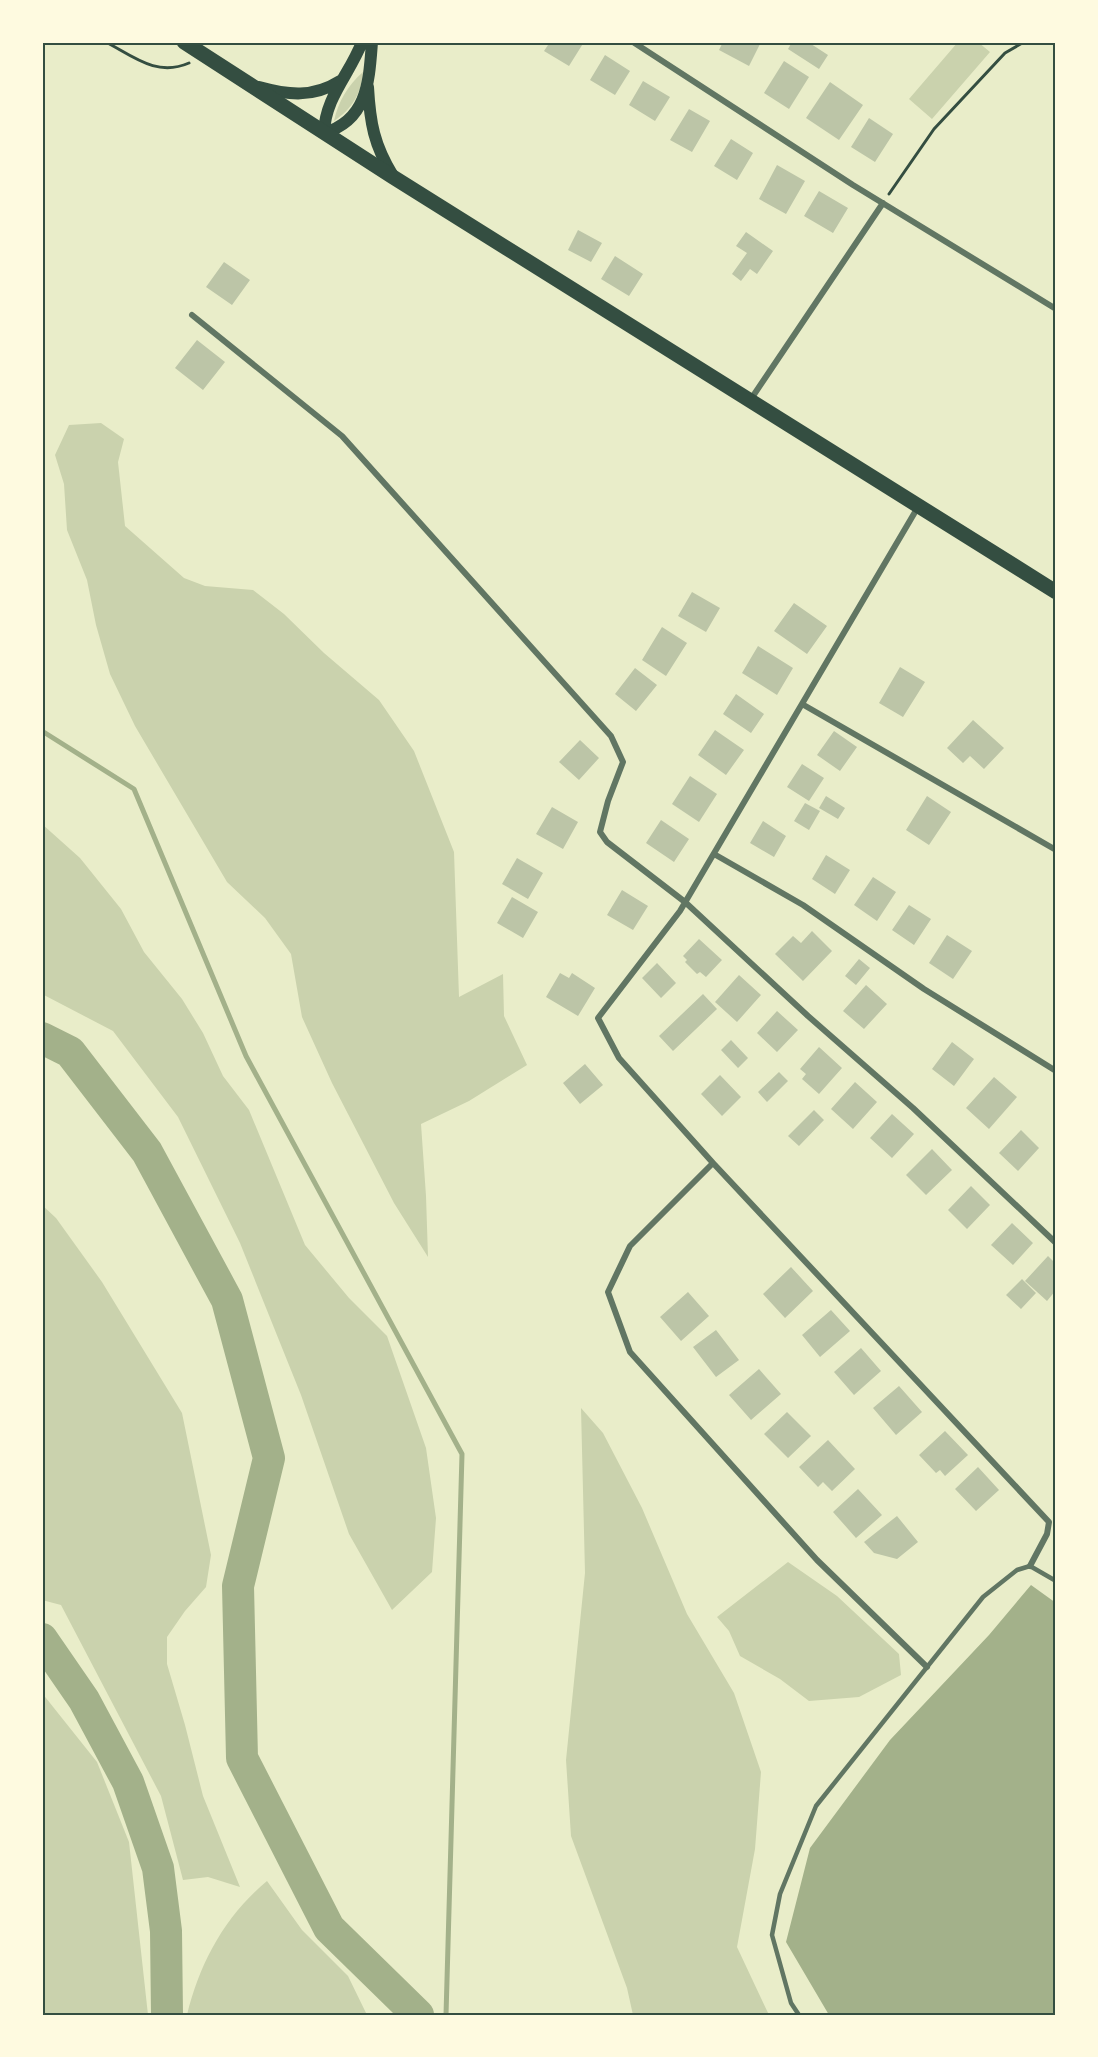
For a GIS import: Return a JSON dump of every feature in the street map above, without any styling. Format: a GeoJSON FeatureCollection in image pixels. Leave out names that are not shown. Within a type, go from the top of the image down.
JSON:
{"type":"FeatureCollection","features":[{"type":"Feature","properties":{"kind":"main road"},"geometry":{"type":"LineString","coordinates":[[184,42],[393,177],[1056,592]]}},
{"type":"Feature","properties":{"kind":"main road"},"geometry":{"type":"LineString","coordinates":[[324,133],[328,107],[351,67],[362,42]]}},
{"type":"Feature","properties":{"kind":"main road"},"geometry":{"type":"LineString","coordinates":[[372,42],[368,86],[372,131],[377,148],[393,177]]}},
{"type":"Feature","properties":{"kind":"main road"},"geometry":{"type":"LineString","coordinates":[[247,84],[273,91],[298,94],[318,92],[343,79]]}},
{"type":"Feature","properties":{"kind":"main road"},"geometry":{"type":"LineString","coordinates":[[324,133],[336,129],[353,117],[368,86]]}},
{"type":"Feature","properties":{"kind":"street"},"geometry":{"type":"LineString","coordinates":[[633,42],[883,203],[1056,309]]}},
{"type":"Feature","properties":{"kind":"street"},"geometry":{"type":"LineString","coordinates":[[750,400],[883,203]]}},
{"type":"Feature","properties":{"kind":"street"},"geometry":{"type":"LineString","coordinates":[[192,315],[342,436],[611,736],[623,762],[608,801],[600,832],[607,842],[685,902],[808,1016],[913,1108],[1056,1243]]}},
{"type":"Feature","properties":{"kind":"street"},"geometry":{"type":"LineString","coordinates":[[918,506],[685,902],[598,1018],[619,1058],[713,1163],[1049,1522],[1047,1534],[1030,1566]]}},
{"type":"Feature","properties":{"kind":"street"},"geometry":{"type":"LineString","coordinates":[[802,704],[1056,850]]}},
{"type":"Feature","properties":{"kind":"street"},"geometry":{"type":"LineString","coordinates":[[714,854],[803,905],[924,989],[1056,1071]]}},
{"type":"Feature","properties":{"kind":"street"},"geometry":{"type":"LineString","coordinates":[[713,1163],[630,1246],[608,1292],[630,1352],[817,1560],[927,1667]]}},
{"type":"Feature","properties":{"kind":"lane"},"geometry":{"type":"LineString","coordinates":[[799,2015],[791,2003],[772,1935],[780,1894],[816,1806],[983,1597],[1017,1570],[1030,1566],[1056,1581]]}},
{"type":"Feature","properties":{"kind":"path"},"geometry":{"type":"LineString","coordinates":[[106,42],[154,67],[177,68],[204,56]]}},
{"type":"Feature","properties":{"kind":"path"},"geometry":{"type":"LineString","coordinates":[[883,203],[934,129],[1005,53],[1024,42]]}},
{"type":"Feature","properties":{"kind":"shaded area"},"geometry":{"type":"Polygon","coordinates":[[[958,42],[978,42],[990,52],[932,119],[909,99],[958,42]]]}},
{"type":"Feature","properties":{"kind":"shaded area"},"geometry":{"type":"Polygon","coordinates":[[[363,72],[354,100],[334,121],[344,94],[363,72]]]}},
{"type":"Feature","properties":{"kind":"shaded area"},"geometry":{"type":"Polygon","coordinates":[[[101,423],[124,439],[118,462],[125,526],[184,578],[205,586],[253,590],[284,614],[324,653],[379,700],[414,751],[454,852],[459,997],[503,974],[504,1016],[527,1065],[469,1101],[421,1124],[428,1257],[394,1203],[332,1083],[302,1017],[291,954],[265,918],[227,882],[135,726],[110,674],[96,625],[87,580],[67,530],[64,484],[55,455],[69,425],[101,423]]]}},
{"type":"Feature","properties":{"kind":"shaded area"},"geometry":{"type":"Polygon","coordinates":[[[42,824],[80,858],[121,909],[144,952],[182,999],[203,1033],[223,1076],[249,1110],[305,1245],[349,1298],[387,1336],[426,1448],[436,1518],[432,1572],[392,1610],[349,1534],[301,1395],[240,1243],[178,1117],[113,1031],[42,994],[42,824]]]}},
{"type":"Feature","properties":{"kind":"shaded area"},"geometry":{"type":"Polygon","coordinates":[[[42,1205],[56,1218],[102,1282],[182,1413],[211,1555],[206,1587],[167,1637],[167,1664],[203,1796],[240,1887],[208,1877],[183,1880],[161,1796],[61,1605],[42,1600],[42,1205]]]}},
{"type":"Feature","properties":{"kind":"shaded area"},"geometry":{"type":"Polygon","coordinates":[[[581,1408],[603,1433],[642,1508],[687,1614],[734,1693],[761,1772],[755,1849],[737,1947],[769,2015],[633,2015],[627,1988],[571,1836],[566,1760],[585,1573],[581,1408]]]}},
{"type":"Feature","properties":{"kind":"shaded area"},"geometry":{"type":"Polygon","coordinates":[[[788,1562],[837,1596],[899,1654],[901,1675],[859,1697],[809,1701],[780,1679],[740,1656],[729,1631],[717,1617],[788,1562]]]}},
{"type":"Feature","properties":{"kind":"shaded area"},"geometry":{"type":"Polygon","coordinates":[[[1031,1585],[1056,1603],[1056,2015],[829,2015],[786,1942],[810,1848],[890,1740],[989,1635],[1031,1585]]]}},
{"type":"Feature","properties":{"kind":"shaded area"},"geometry":{"type":"Polygon","coordinates":[[[42,1693],[97,1762],[129,1842],[148,2015],[42,2015],[42,1693]]]}},
{"type":"Feature","properties":{"kind":"shaded area"},"geometry":{"type":"Polygon","coordinates":[[[267,1881],[302,1930],[348,1976],[367,2015],[187,2015],[199,1977],[216,1941],[239,1909],[267,1881]]]}},
{"type":"Feature","properties":{"kind":"building"},"geometry":{"type":"Polygon","coordinates":[[[550,42],[584,42],[569,66],[544,51],[550,42]]]}},
{"type":"Feature","properties":{"kind":"building"},"geometry":{"type":"Polygon","coordinates":[[[723,42],[761,42],[749,66],[719,50],[723,42]]]}},
{"type":"Feature","properties":{"kind":"building"},"geometry":{"type":"Polygon","coordinates":[[[792,42],[808,42],[828,55],[819,69],[788,49],[792,42]]]}},
{"type":"Feature","properties":{"kind":"building"},"geometry":{"type":"Polygon","coordinates":[[[605,55],[630,71],[615,95],[590,80],[605,55]]]}},
{"type":"Feature","properties":{"kind":"building"},"geometry":{"type":"Polygon","coordinates":[[[784,61],[809,77],[789,109],[764,93],[784,61]]]}},
{"type":"Feature","properties":{"kind":"building"},"geometry":{"type":"Polygon","coordinates":[[[643,81],[670,97],[655,121],[629,105],[643,81]]]}},
{"type":"Feature","properties":{"kind":"building"},"geometry":{"type":"Polygon","coordinates":[[[830,82],[863,105],[839,140],[806,118],[830,82]]]}},
{"type":"Feature","properties":{"kind":"building"},"geometry":{"type":"Polygon","coordinates":[[[689,109],[710,121],[692,152],[670,140],[689,109]]]}},
{"type":"Feature","properties":{"kind":"building"},"geometry":{"type":"Polygon","coordinates":[[[869,118],[893,134],[875,162],[851,147],[869,118]]]}},
{"type":"Feature","properties":{"kind":"building"},"geometry":{"type":"Polygon","coordinates":[[[731,139],[753,153],[737,180],[714,166],[731,139]]]}},
{"type":"Feature","properties":{"kind":"building"},"geometry":{"type":"Polygon","coordinates":[[[777,165],[805,181],[786,214],[759,199],[777,165]]]}},
{"type":"Feature","properties":{"kind":"building"},"geometry":{"type":"Polygon","coordinates":[[[819,191],[848,208],[833,233],[804,216],[819,191]]]}},
{"type":"Feature","properties":{"kind":"building"},"geometry":{"type":"Polygon","coordinates":[[[578,230],[602,243],[591,262],[568,250],[578,230]]]}},
{"type":"Feature","properties":{"kind":"building"},"geometry":{"type":"Polygon","coordinates":[[[746,232],[773,251],[757,274],[750,269],[741,281],[732,274],[747,253],[736,246],[746,232]]]}},
{"type":"Feature","properties":{"kind":"building"},"geometry":{"type":"Polygon","coordinates":[[[615,256],[643,274],[629,296],[601,279],[615,256]]]}},
{"type":"Feature","properties":{"kind":"building"},"geometry":{"type":"Polygon","coordinates":[[[224,262],[250,280],[232,305],[206,287],[224,262]]]}},
{"type":"Feature","properties":{"kind":"building"},"geometry":{"type":"Polygon","coordinates":[[[197,340],[225,362],[203,390],[175,368],[197,340]]]}},
{"type":"Feature","properties":{"kind":"building"},"geometry":{"type":"Polygon","coordinates":[[[692,592],[720,608],[706,632],[678,616],[692,592]]]}},
{"type":"Feature","properties":{"kind":"building"},"geometry":{"type":"Polygon","coordinates":[[[794,603],[827,626],[807,654],[774,631],[794,603]]]}},
{"type":"Feature","properties":{"kind":"building"},"geometry":{"type":"Polygon","coordinates":[[[662,627],[687,643],[666,676],[642,660],[662,627]]]}},
{"type":"Feature","properties":{"kind":"building"},"geometry":{"type":"Polygon","coordinates":[[[758,646],[793,668],[777,695],[742,673],[758,646]]]}},
{"type":"Feature","properties":{"kind":"building"},"geometry":{"type":"Polygon","coordinates":[[[900,667],[925,682],[903,717],[879,703],[900,667]]]}},
{"type":"Feature","properties":{"kind":"building"},"geometry":{"type":"Polygon","coordinates":[[[635,668],[657,685],[636,711],[615,694],[635,668]]]}},
{"type":"Feature","properties":{"kind":"building"},"geometry":{"type":"Polygon","coordinates":[[[736,694],[764,714],[751,733],[723,714],[736,694]]]}},
{"type":"Feature","properties":{"kind":"building"},"geometry":{"type":"Polygon","coordinates":[[[973,720],[1004,748],[984,769],[970,756],[963,763],[947,748],[973,720]]]}},
{"type":"Feature","properties":{"kind":"building"},"geometry":{"type":"Polygon","coordinates":[[[715,730],[744,750],[726,775],[698,755],[715,730]]]}},
{"type":"Feature","properties":{"kind":"building"},"geometry":{"type":"Polygon","coordinates":[[[834,731],[857,747],[840,771],[817,755],[834,731]]]}},
{"type":"Feature","properties":{"kind":"building"},"geometry":{"type":"Polygon","coordinates":[[[580,740],[599,758],[579,780],[559,762],[580,740]]]}},
{"type":"Feature","properties":{"kind":"building"},"geometry":{"type":"Polygon","coordinates":[[[802,764],[824,778],[809,801],[787,787],[802,764]]]}},
{"type":"Feature","properties":{"kind":"building"},"geometry":{"type":"Polygon","coordinates":[[[690,776],[717,794],[699,822],[672,804],[690,776]]]}},
{"type":"Feature","properties":{"kind":"building"},"geometry":{"type":"Polygon","coordinates":[[[826,796],[845,808],[838,819],[819,808],[826,796]]]}},
{"type":"Feature","properties":{"kind":"building"},"geometry":{"type":"Polygon","coordinates":[[[927,796],[951,812],[929,845],[906,830],[927,796]]]}},
{"type":"Feature","properties":{"kind":"building"},"geometry":{"type":"Polygon","coordinates":[[[805,803],[820,811],[809,830],[794,821],[805,803]]]}},
{"type":"Feature","properties":{"kind":"building"},"geometry":{"type":"Polygon","coordinates":[[[552,807],[578,822],[563,849],[536,834],[552,807]]]}},
{"type":"Feature","properties":{"kind":"building"},"geometry":{"type":"Polygon","coordinates":[[[661,820],[689,839],[674,862],[646,843],[661,820]]]}},
{"type":"Feature","properties":{"kind":"building"},"geometry":{"type":"Polygon","coordinates":[[[763,821],[786,836],[774,857],[750,843],[763,821]]]}},
{"type":"Feature","properties":{"kind":"building"},"geometry":{"type":"Polygon","coordinates":[[[826,855],[850,870],[835,894],[812,879],[826,855]]]}},
{"type":"Feature","properties":{"kind":"building"},"geometry":{"type":"Polygon","coordinates":[[[517,858],[543,873],[528,899],[502,884],[517,858]]]}},
{"type":"Feature","properties":{"kind":"building"},"geometry":{"type":"Polygon","coordinates":[[[873,877],[896,892],[877,921],[854,905],[873,877]]]}},
{"type":"Feature","properties":{"kind":"building"},"geometry":{"type":"Polygon","coordinates":[[[622,890],[648,906],[633,930],[607,915],[622,890]]]}},
{"type":"Feature","properties":{"kind":"building"},"geometry":{"type":"Polygon","coordinates":[[[512,897],[538,912],[523,938],[497,923],[512,897]]]}},
{"type":"Feature","properties":{"kind":"building"},"geometry":{"type":"Polygon","coordinates":[[[909,905],[931,919],[914,945],[892,930],[909,905]]]}},
{"type":"Feature","properties":{"kind":"building"},"geometry":{"type":"Polygon","coordinates":[[[812,931],[832,951],[803,981],[775,954],[793,936],[801,943],[812,931]]]}},
{"type":"Feature","properties":{"kind":"building"},"geometry":{"type":"Polygon","coordinates":[[[947,935],[972,951],[953,979],[929,963],[947,935]]]}},
{"type":"Feature","properties":{"kind":"building"},"geometry":{"type":"Polygon","coordinates":[[[699,939],[722,960],[706,977],[700,972],[697,974],[685,962],[687,960],[683,956],[699,939]]]}},
{"type":"Feature","properties":{"kind":"building"},"geometry":{"type":"Polygon","coordinates":[[[859,959],[870,968],[856,985],[845,976],[859,959]]]}},
{"type":"Feature","properties":{"kind":"building"},"geometry":{"type":"Polygon","coordinates":[[[657,963],[676,983],[661,998],[642,978],[657,963]]]}},
{"type":"Feature","properties":{"kind":"building"},"geometry":{"type":"Polygon","coordinates":[[[560,973],[569,978],[572,973],[595,988],[578,1016],[546,997],[560,973]]]}},
{"type":"Feature","properties":{"kind":"building"},"geometry":{"type":"Polygon","coordinates":[[[739,975],[761,995],[737,1022],[715,1002],[739,975]]]}},
{"type":"Feature","properties":{"kind":"building"},"geometry":{"type":"Polygon","coordinates":[[[866,985],[887,1004],[864,1029],[843,1011],[866,985]]]}},
{"type":"Feature","properties":{"kind":"building"},"geometry":{"type":"Polygon","coordinates":[[[703,994],[717,1009],[673,1051],[659,1036],[703,994]]]}},
{"type":"Feature","properties":{"kind":"building"},"geometry":{"type":"Polygon","coordinates":[[[777,1011],[798,1030],[777,1052],[757,1033],[777,1011]]]}},
{"type":"Feature","properties":{"kind":"building"},"geometry":{"type":"Polygon","coordinates":[[[731,1040],[748,1058],[738,1068],[721,1050],[731,1040]]]}},
{"type":"Feature","properties":{"kind":"building"},"geometry":{"type":"Polygon","coordinates":[[[952,1042],[974,1059],[954,1086],[932,1069],[952,1042]]]}},
{"type":"Feature","properties":{"kind":"building"},"geometry":{"type":"Polygon","coordinates":[[[819,1047],[842,1068],[819,1094],[802,1079],[806,1074],[800,1069],[819,1047]]]}},
{"type":"Feature","properties":{"kind":"building"},"geometry":{"type":"Polygon","coordinates":[[[585,1064],[603,1085],[580,1104],[563,1083],[585,1064]]]}},
{"type":"Feature","properties":{"kind":"building"},"geometry":{"type":"Polygon","coordinates":[[[779,1072],[788,1081],[767,1102],[758,1092],[779,1072]]]}},
{"type":"Feature","properties":{"kind":"building"},"geometry":{"type":"Polygon","coordinates":[[[720,1075],[741,1097],[722,1116],[701,1094],[720,1075]]]}},
{"type":"Feature","properties":{"kind":"building"},"geometry":{"type":"Polygon","coordinates":[[[994,1077],[1017,1097],[989,1129],[966,1108],[994,1077]]]}},
{"type":"Feature","properties":{"kind":"building"},"geometry":{"type":"Polygon","coordinates":[[[855,1082],[877,1102],[853,1129],[831,1109],[855,1082]]]}},
{"type":"Feature","properties":{"kind":"building"},"geometry":{"type":"Polygon","coordinates":[[[814,1110],[824,1120],[799,1146],[788,1136],[814,1110]]]}},
{"type":"Feature","properties":{"kind":"building"},"geometry":{"type":"Polygon","coordinates":[[[892,1114],[914,1134],[892,1158],[870,1138],[892,1114]]]}},
{"type":"Feature","properties":{"kind":"building"},"geometry":{"type":"Polygon","coordinates":[[[1021,1130],[1039,1148],[1018,1171],[999,1153],[1021,1130]]]}},
{"type":"Feature","properties":{"kind":"building"},"geometry":{"type":"Polygon","coordinates":[[[932,1149],[952,1170],[926,1195],[906,1175],[932,1149]]]}},
{"type":"Feature","properties":{"kind":"building"},"geometry":{"type":"Polygon","coordinates":[[[971,1186],[990,1205],[967,1229],[948,1210],[971,1186]]]}},
{"type":"Feature","properties":{"kind":"building"},"geometry":{"type":"Polygon","coordinates":[[[1012,1223],[1033,1243],[1013,1265],[991,1245],[1012,1223]]]}},
{"type":"Feature","properties":{"kind":"building"},"geometry":{"type":"Polygon","coordinates":[[[1048,1256],[1056,1264],[1056,1290],[1047,1301],[1025,1281],[1048,1256]]]}},
{"type":"Feature","properties":{"kind":"building"},"geometry":{"type":"Polygon","coordinates":[[[791,1267],[813,1291],[785,1318],[763,1294],[791,1267]]]}},
{"type":"Feature","properties":{"kind":"building"},"geometry":{"type":"Polygon","coordinates":[[[1022,1279],[1036,1293],[1021,1309],[1006,1295],[1022,1279]]]}},
{"type":"Feature","properties":{"kind":"building"},"geometry":{"type":"Polygon","coordinates":[[[688,1292],[709,1316],[681,1341],[660,1317],[688,1292]]]}},
{"type":"Feature","properties":{"kind":"building"},"geometry":{"type":"Polygon","coordinates":[[[831,1310],[850,1331],[820,1357],[802,1335],[831,1310]]]}},
{"type":"Feature","properties":{"kind":"building"},"geometry":{"type":"Polygon","coordinates":[[[716,1330],[739,1360],[716,1377],[693,1347],[716,1330]]]}},
{"type":"Feature","properties":{"kind":"building"},"geometry":{"type":"Polygon","coordinates":[[[861,1348],[881,1371],[854,1395],[834,1372],[861,1348]]]}},
{"type":"Feature","properties":{"kind":"building"},"geometry":{"type":"Polygon","coordinates":[[[759,1369],[781,1394],[751,1420],[729,1395],[759,1369]]]}},
{"type":"Feature","properties":{"kind":"building"},"geometry":{"type":"Polygon","coordinates":[[[899,1386],[922,1412],[896,1435],[873,1408],[899,1386]]]}},
{"type":"Feature","properties":{"kind":"building"},"geometry":{"type":"Polygon","coordinates":[[[787,1412],[811,1436],[788,1458],[764,1434],[787,1412]]]}},
{"type":"Feature","properties":{"kind":"building"},"geometry":{"type":"Polygon","coordinates":[[[945,1431],[968,1455],[945,1476],[940,1470],[936,1473],[919,1455],[945,1431]]]}},
{"type":"Feature","properties":{"kind":"building"},"geometry":{"type":"Polygon","coordinates":[[[828,1440],[855,1469],[832,1491],[823,1482],[818,1487],[799,1467],[828,1440]]]}},
{"type":"Feature","properties":{"kind":"building"},"geometry":{"type":"Polygon","coordinates":[[[978,1467],[999,1490],[976,1511],[955,1489],[978,1467]]]}},
{"type":"Feature","properties":{"kind":"building"},"geometry":{"type":"Polygon","coordinates":[[[858,1489],[882,1515],[856,1538],[833,1512],[858,1489]]]}},
{"type":"Feature","properties":{"kind":"building"},"geometry":{"type":"Polygon","coordinates":[[[897,1516],[918,1542],[897,1559],[874,1553],[864,1542],[897,1516]]]}},
{"type":"Feature","properties":{"kind":"waterway"},"geometry":{"type":"LineString","coordinates":[[42,731],[134,789],[246,1056],[462,1454],[446,2015]]}},
{"type":"Feature","properties":{"kind":"waterway"},"geometry":{"type":"LineString","coordinates":[[42,1038],[70,1052],[147,1152],[227,1300],[269,1458],[238,1586],[242,1758],[329,1928],[418,2015]]}},
{"type":"Feature","properties":{"kind":"waterway"},"geometry":{"type":"LineString","coordinates":[[42,1639],[84,1700],[128,1782],[158,1868],[166,1931],[167,2015]]}}]}
